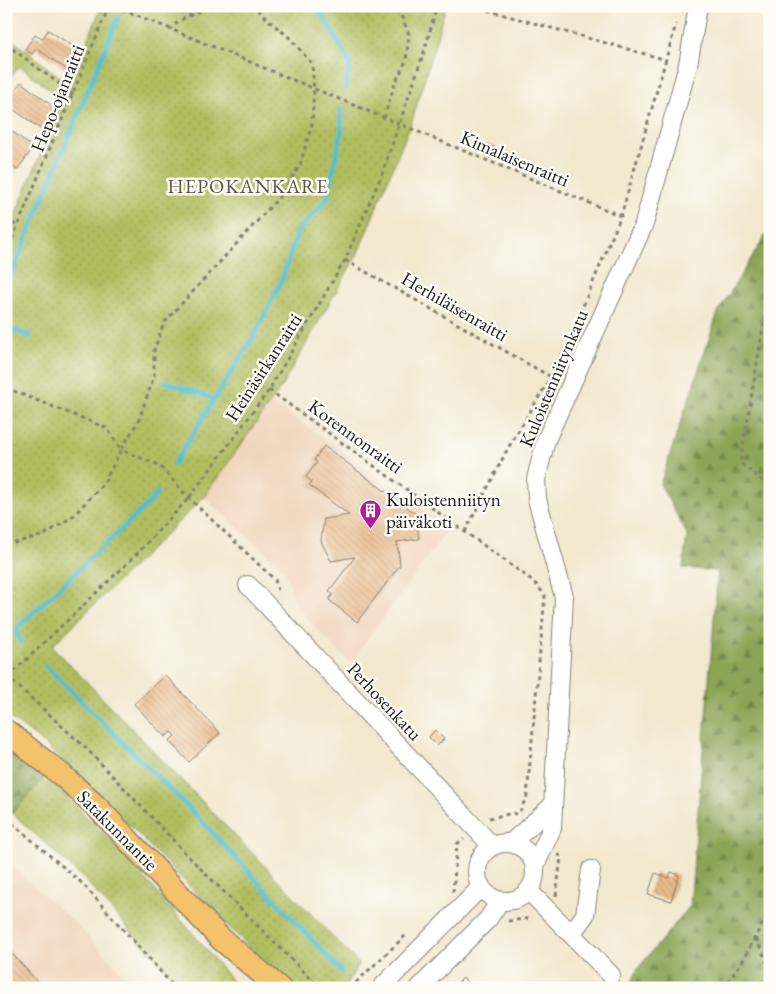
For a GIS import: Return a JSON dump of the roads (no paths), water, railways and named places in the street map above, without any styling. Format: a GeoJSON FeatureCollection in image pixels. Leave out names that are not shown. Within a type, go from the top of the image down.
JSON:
{"type":"FeatureCollection","features":[{"type":"Feature","properties":{"kind":"main road","name":"Satakunnantie"},"geometry":{"type":"LineString","coordinates":[[6,731],[63,776],[98,808],[221,939],[279,988]]}},
{"type":"Feature","properties":{"kind":"main road","name":"Satakunnantie"},"geometry":{"type":"LineString","coordinates":[[221,939],[254,988]]}},
{"type":"Feature","properties":{"kind":"street","name":"Kuloistenniitynkatu"},"geometry":{"type":"LineString","coordinates":[[535,866],[550,833],[564,597],[537,499],[536,479],[546,440],[644,224],[688,64],[698,6]]}},
{"type":"Feature","properties":{"kind":"street","name":"Perhosenkatu"},"geometry":{"type":"LineString","coordinates":[[248,584],[492,846]]}},
{"type":"Feature","properties":{"kind":"street"},"geometry":{"type":"LineString","coordinates":[[511,843],[527,852],[535,866],[534,884],[529,891],[516,900],[500,901],[486,894],[481,887],[477,869],[484,852],[492,846],[511,843],[552,806]]}},
{"type":"Feature","properties":{"kind":"street"},"geometry":{"type":"LineString","coordinates":[[571,934],[585,915],[591,870]]}},
{"type":"Feature","properties":{"kind":"street"},"geometry":{"type":"LineString","coordinates":[[381,988],[481,887]]}},
{"type":"Feature","properties":{"kind":"street"},"geometry":{"type":"LineString","coordinates":[[529,891],[611,975]]}},
{"type":"Feature","properties":{"kind":"street"},"geometry":{"type":"LineString","coordinates":[[419,988],[488,919],[500,901]]}},
{"type":"Feature","properties":{"kind":"waterway"},"geometry":{"type":"LineString","coordinates":[[310,6],[323,16],[350,63],[345,89]]}},
{"type":"Feature","properties":{"kind":"waterway"},"geometry":{"type":"LineString","coordinates":[[6,287],[118,18]]}},
{"type":"Feature","properties":{"kind":"waterway"},"geometry":{"type":"LineString","coordinates":[[174,464],[254,336],[281,282],[298,231],[327,199],[342,129],[340,109]]}},
{"type":"Feature","properties":{"kind":"waterway"},"geometry":{"type":"LineString","coordinates":[[6,328],[31,336]]}},
{"type":"Feature","properties":{"kind":"waterway"},"geometry":{"type":"LineString","coordinates":[[166,382],[215,399]]}},
{"type":"Feature","properties":{"kind":"waterway"},"geometry":{"type":"LineString","coordinates":[[21,642],[17,635],[18,627],[152,500],[157,492]]}},
{"type":"Feature","properties":{"kind":"waterway"},"geometry":{"type":"LineString","coordinates":[[46,666],[193,812],[342,972]]}},
{"type":"Feature","properties":{"kind":"place","name":"Kuloistenniityn päiväkoti"},"geometry":{"type":"Point","coordinates":[370,529]}},
{"type":"Feature","properties":{"kind":"district","name":"HEPOKANKARE"},"geometry":{"type":"Point","coordinates":[248,186]}}]}
